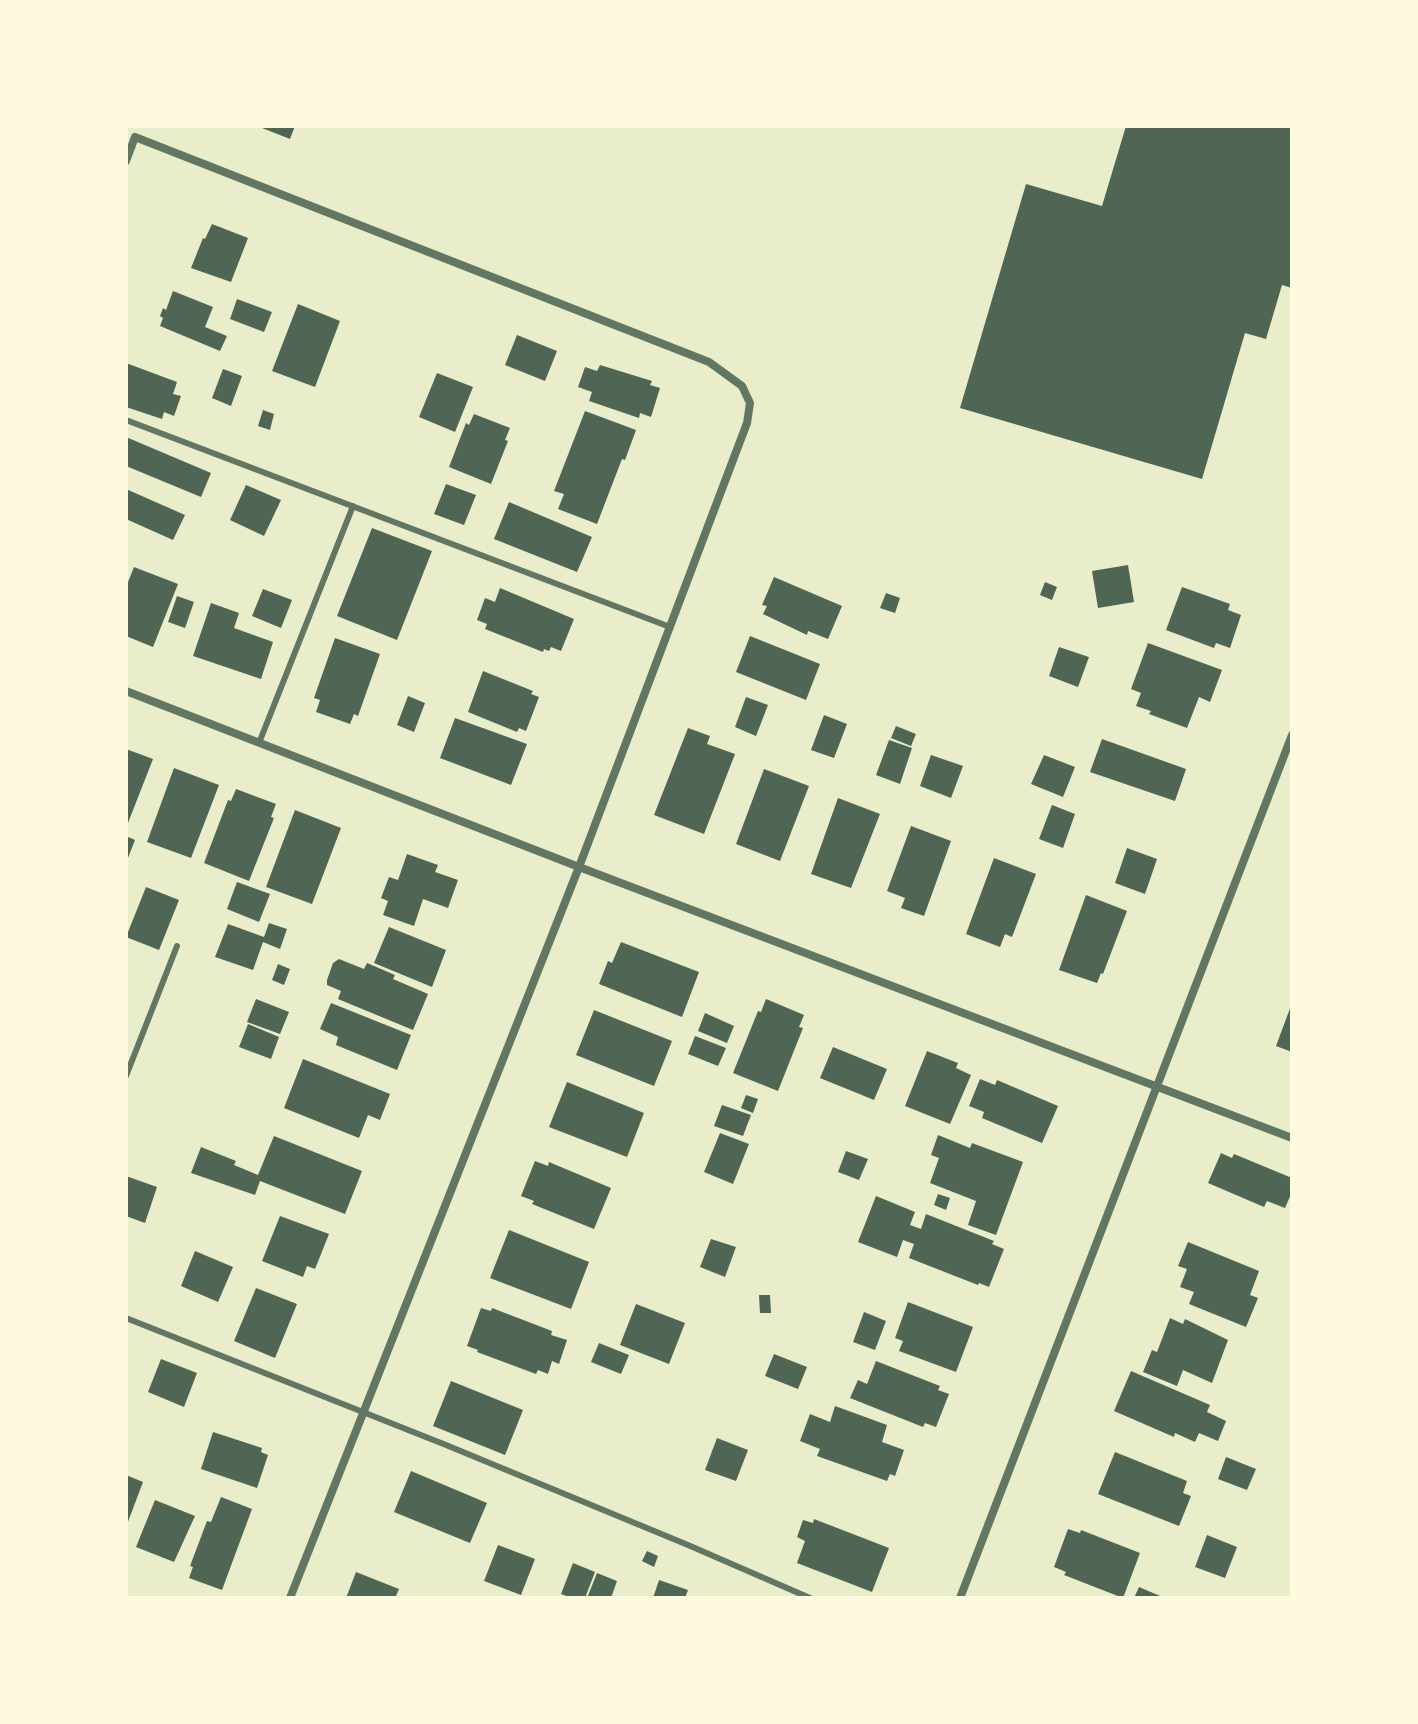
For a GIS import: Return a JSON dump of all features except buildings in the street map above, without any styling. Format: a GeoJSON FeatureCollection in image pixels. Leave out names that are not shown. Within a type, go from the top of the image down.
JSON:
{"type":"FeatureCollection","features":[{"type":"Feature","properties":{"kind":"street"},"geometry":{"type":"LineString","coordinates":[[126,161],[135,137],[709,362],[734,379],[747,393],[750,403],[747,423],[579,867],[290,1598]]}},
{"type":"Feature","properties":{"kind":"street"},"geometry":{"type":"LineString","coordinates":[[126,691],[1292,1138]]}},
{"type":"Feature","properties":{"kind":"street"},"geometry":{"type":"LineString","coordinates":[[960,1598],[1292,735]]}},
{"type":"Feature","properties":{"kind":"lane"},"geometry":{"type":"LineString","coordinates":[[126,420],[670,627]]}},
{"type":"Feature","properties":{"kind":"lane"},"geometry":{"type":"LineString","coordinates":[[259,743],[353,506]]}},
{"type":"Feature","properties":{"kind":"lane"},"geometry":{"type":"LineString","coordinates":[[126,1076],[177,946]]}},
{"type":"Feature","properties":{"kind":"lane"},"geometry":{"type":"LineString","coordinates":[[126,1318],[674,1539],[810,1598]]}}]}
